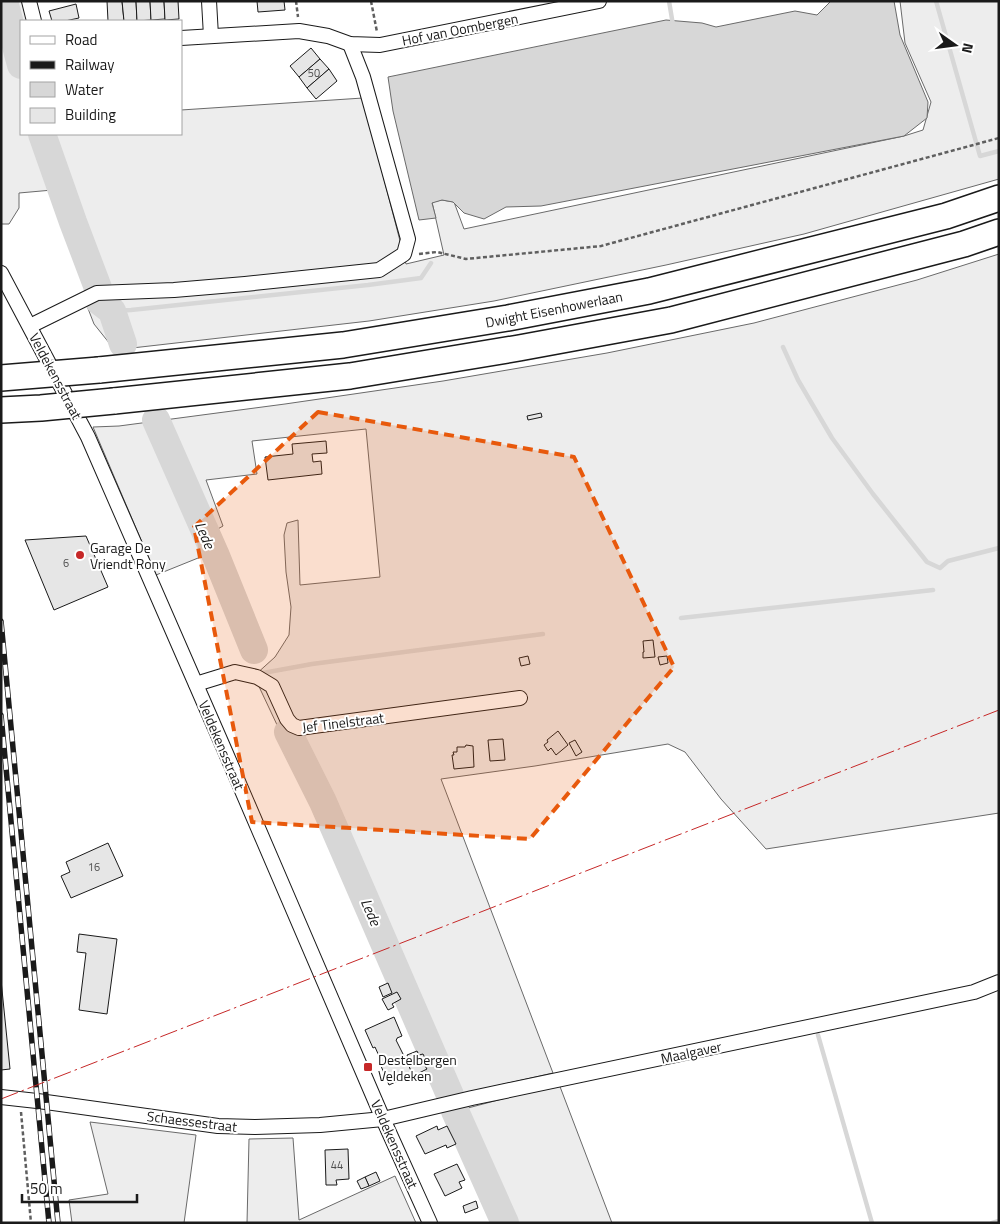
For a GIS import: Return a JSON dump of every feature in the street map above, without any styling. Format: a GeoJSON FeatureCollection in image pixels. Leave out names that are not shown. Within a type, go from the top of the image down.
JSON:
{"type":"FeatureCollection","features":[{"type":"Feature","properties":{"kind":"highway","name":"Dwight Eisenhowerlaan"},"geometry":{"type":"LineString","coordinates":[[1,378],[99,370],[343,344],[508,318],[649,291],[946,216],[999,198]]}},
{"type":"Feature","properties":{"kind":"highway"},"geometry":{"type":"LineString","coordinates":[[1,410],[114,401],[350,376],[519,348],[671,320],[964,244],[999,232]]}},
{"type":"Feature","properties":{"kind":"street"},"geometry":{"type":"LineString","coordinates":[[29,1],[34,20]]}},
{"type":"Feature","properties":{"kind":"street"},"geometry":{"type":"LineString","coordinates":[[209,1],[211,36]]}},
{"type":"Feature","properties":{"kind":"street","name":"Hof van Oombergen"},"geometry":{"type":"LineString","coordinates":[[182,38],[299,31],[328,36],[350,44],[380,45],[599,1]]}},
{"type":"Feature","properties":{"kind":"street"},"geometry":{"type":"LineString","coordinates":[[30,326],[97,293],[228,285],[379,270],[404,254],[408,239],[363,77],[350,44]]}},
{"type":"Feature","properties":{"kind":"street","name":"Veldekensstraat"},"geometry":{"type":"LineString","coordinates":[[1,273],[88,437],[383,1119],[430,1223]]}},
{"type":"Feature","properties":{"kind":"street","name":"Jef Tinelstraat"},"geometry":{"type":"LineString","coordinates":[[196,684],[235,672],[257,677],[272,686],[287,718],[292,725],[299,728],[520,698]]}},
{"type":"Feature","properties":{"kind":"street","name":"Maalgaver"},"geometry":{"type":"LineString","coordinates":[[383,1119],[472,1098],[974,992],[999,982]]}},
{"type":"Feature","properties":{"kind":"street","name":"Schaessestraat"},"geometry":{"type":"LineString","coordinates":[[1,1097],[218,1126],[320,1125],[383,1119]]}},
{"type":"Feature","properties":{"kind":"path"},"geometry":{"type":"LineString","coordinates":[[371,1],[380,45]]}},
{"type":"Feature","properties":{"kind":"path"},"geometry":{"type":"LineString","coordinates":[[404,254],[418,255],[437,252],[466,259],[601,246],[999,138]]}},
{"type":"Feature","properties":{"kind":"path"},"geometry":{"type":"LineString","coordinates":[[19,1099],[31,1223]]}},
{"type":"Feature","properties":{"kind":"highlighted area"},"geometry":{"type":"Polygon","coordinates":[[[318,412],[574,457],[674,667],[530,839],[252,822],[194,527],[318,412]]]}},
{"type":"Feature","properties":{"kind":"shaded area"},"geometry":{"type":"Polygon","coordinates":[[[1,1],[23,1],[28,20],[20,20],[20,135],[182,135],[182,110],[363,98],[406,264],[444,255],[432,202],[442,200],[454,202],[464,229],[904,136],[923,130],[931,102],[905,43],[900,1],[999,1],[999,179],[804,234],[666,265],[494,301],[369,321],[114,349],[94,324],[87,306],[75,188],[19,193],[19,208],[9,224],[1,224],[1,1]]]}},
{"type":"Feature","properties":{"kind":"shaded area"},"geometry":{"type":"Polygon","coordinates":[[[999,254],[999,813],[766,849],[721,799],[685,752],[668,744],[441,779],[553,1073],[438,1099],[311,797],[254,676],[275,657],[289,635],[291,607],[286,572],[284,535],[287,523],[298,520],[300,585],[380,577],[366,429],[252,441],[257,474],[206,480],[223,526],[202,538],[208,554],[156,575],[93,427],[119,426],[285,404],[443,381],[607,353],[754,323],[917,280],[999,254]]]}},
{"type":"Feature","properties":{"kind":"shaded area"},"geometry":{"type":"Polygon","coordinates":[[[559,1084],[612,1223],[498,1223],[449,1113],[559,1084]]]}},
{"type":"Feature","properties":{"kind":"shaded area"},"geometry":{"type":"Polygon","coordinates":[[[90,1122],[196,1135],[184,1223],[72,1223],[69,1200],[108,1194],[90,1122]]]}},
{"type":"Feature","properties":{"kind":"shaded area"},"geometry":{"type":"Polygon","coordinates":[[[293,1138],[299,1220],[395,1176],[416,1223],[247,1223],[249,1139],[293,1138]]]}},
{"type":"Feature","properties":{"kind":"water"},"geometry":{"type":"Polygon","coordinates":[[[831,1],[894,1],[900,35],[928,102],[927,118],[904,136],[541,206],[506,207],[484,219],[464,213],[453,202],[442,200],[432,203],[436,218],[419,220],[393,111],[388,77],[666,20],[702,23],[716,27],[795,11],[817,15],[831,1]]]}},
{"type":"Feature","properties":{"kind":"building"},"geometry":{"type":"Polygon","coordinates":[[[107,1],[122,1],[124,20],[108,20],[107,1]]]}},
{"type":"Feature","properties":{"kind":"building"},"geometry":{"type":"Polygon","coordinates":[[[122,1],[136,1],[137,20],[124,20],[122,1]]]}},
{"type":"Feature","properties":{"kind":"building"},"geometry":{"type":"Polygon","coordinates":[[[136,1],[150,1],[151,20],[137,20],[136,1]]]}},
{"type":"Feature","properties":{"kind":"building"},"geometry":{"type":"Polygon","coordinates":[[[150,1],[164,1],[165,19],[151,20],[150,1]]]}},
{"type":"Feature","properties":{"kind":"building"},"geometry":{"type":"Polygon","coordinates":[[[164,1],[178,1],[179,19],[165,20],[164,1]]]}},
{"type":"Feature","properties":{"kind":"building"},"geometry":{"type":"Polygon","coordinates":[[[257,1],[284,1],[285,10],[258,12],[257,1]]]}},
{"type":"Feature","properties":{"kind":"building"},"geometry":{"type":"Polygon","coordinates":[[[76,4],[79,18],[52,20],[49,11],[76,4]]]}},
{"type":"Feature","properties":{"kind":"building"},"geometry":{"type":"Polygon","coordinates":[[[311,48],[320,59],[299,77],[290,66],[311,48]]]}},
{"type":"Feature","properties":{"kind":"building"},"geometry":{"type":"Polygon","coordinates":[[[320,59],[329,69],[307,88],[299,77],[320,59]]]}},
{"type":"Feature","properties":{"kind":"building"},"geometry":{"type":"Polygon","coordinates":[[[329,69],[337,81],[316,99],[307,88],[329,69]]]}},
{"type":"Feature","properties":{"kind":"building"},"geometry":{"type":"Polygon","coordinates":[[[541,413],[542,417],[528,420],[527,416],[541,413]]]}},
{"type":"Feature","properties":{"kind":"building"},"geometry":{"type":"Polygon","coordinates":[[[326,441],[327,453],[312,454],[313,462],[321,461],[322,474],[268,480],[265,457],[293,454],[292,444],[326,441]]]}},
{"type":"Feature","properties":{"kind":"building"},"geometry":{"type":"Polygon","coordinates":[[[86,536],[108,587],[54,610],[25,540],[86,536]]]}},
{"type":"Feature","properties":{"kind":"building"},"geometry":{"type":"Polygon","coordinates":[[[653,640],[655,657],[643,658],[643,641],[653,640]]]}},
{"type":"Feature","properties":{"kind":"building"},"geometry":{"type":"Polygon","coordinates":[[[528,656],[530,664],[521,666],[519,658],[528,656]]]}},
{"type":"Feature","properties":{"kind":"building"},"geometry":{"type":"Polygon","coordinates":[[[667,656],[668,663],[660,665],[658,657],[667,656]]]}},
{"type":"Feature","properties":{"kind":"building"},"geometry":{"type":"Polygon","coordinates":[[[558,731],[568,745],[556,755],[551,748],[548,751],[544,745],[558,731]]]}},
{"type":"Feature","properties":{"kind":"building"},"geometry":{"type":"Polygon","coordinates":[[[503,739],[505,760],[490,761],[488,740],[503,739]]]}},
{"type":"Feature","properties":{"kind":"building"},"geometry":{"type":"Polygon","coordinates":[[[575,740],[582,752],[576,756],[569,743],[575,740]]]}},
{"type":"Feature","properties":{"kind":"building"},"geometry":{"type":"Polygon","coordinates":[[[466,745],[473,746],[474,767],[454,769],[453,752],[457,752],[457,747],[465,747],[466,745]]]}},
{"type":"Feature","properties":{"kind":"building"},"geometry":{"type":"Polygon","coordinates":[[[108,843],[123,876],[71,898],[61,876],[70,872],[66,862],[108,843]]]}},
{"type":"Feature","properties":{"kind":"building"},"geometry":{"type":"Polygon","coordinates":[[[79,934],[117,939],[107,1014],[79,1010],[86,953],[77,952],[79,934]]]}},
{"type":"Feature","properties":{"kind":"building"},"geometry":{"type":"Polygon","coordinates":[[[1,980],[10,1069],[1,1070],[1,980]]]}},
{"type":"Feature","properties":{"kind":"building"},"geometry":{"type":"Polygon","coordinates":[[[388,983],[392,993],[383,997],[379,987],[388,983]]]}},
{"type":"Feature","properties":{"kind":"building"},"geometry":{"type":"Polygon","coordinates":[[[397,992],[401,999],[392,1004],[394,1007],[388,1010],[382,999],[397,992]]]}},
{"type":"Feature","properties":{"kind":"building"},"geometry":{"type":"Polygon","coordinates":[[[394,1017],[402,1036],[396,1040],[413,1074],[389,1085],[381,1066],[383,1065],[365,1030],[394,1017]]]}},
{"type":"Feature","properties":{"kind":"building"},"geometry":{"type":"Polygon","coordinates":[[[417,1051],[419,1055],[423,1054],[428,1064],[425,1066],[427,1069],[413,1076],[407,1061],[409,1060],[407,1055],[417,1051]]]}},
{"type":"Feature","properties":{"kind":"building"},"geometry":{"type":"Polygon","coordinates":[[[437,1126],[438,1130],[447,1126],[456,1144],[447,1148],[446,1145],[425,1154],[416,1136],[437,1126]]]}},
{"type":"Feature","properties":{"kind":"building"},"geometry":{"type":"Polygon","coordinates":[[[348,1149],[349,1179],[336,1180],[337,1185],[326,1185],[325,1150],[348,1149]]]}},
{"type":"Feature","properties":{"kind":"building"},"geometry":{"type":"Polygon","coordinates":[[[457,1164],[465,1180],[459,1182],[462,1188],[445,1196],[434,1174],[457,1164]]]}},
{"type":"Feature","properties":{"kind":"building"},"geometry":{"type":"Polygon","coordinates":[[[376,1172],[380,1181],[369,1186],[365,1177],[376,1172]]]}},
{"type":"Feature","properties":{"kind":"building"},"geometry":{"type":"Polygon","coordinates":[[[365,1177],[369,1186],[361,1189],[357,1181],[365,1177]]]}},
{"type":"Feature","properties":{"kind":"building"},"geometry":{"type":"Polygon","coordinates":[[[476,1201],[478,1208],[465,1213],[463,1206],[476,1201]]]}},
{"type":"Feature","properties":{"kind":"waterway","name":"Lede"},"geometry":{"type":"LineString","coordinates":[[4,1],[20,61]]}},
{"type":"Feature","properties":{"kind":"waterway"},"geometry":{"type":"LineString","coordinates":[[669,1],[673,25]]}},
{"type":"Feature","properties":{"kind":"waterway"},"geometry":{"type":"LineString","coordinates":[[936,1],[980,156],[999,151]]}},
{"type":"Feature","properties":{"kind":"waterway","name":"Lede"},"geometry":{"type":"LineString","coordinates":[[42,135],[98,288]]}},
{"type":"Feature","properties":{"kind":"waterway"},"geometry":{"type":"LineString","coordinates":[[112,311],[421,278],[431,263]]}},
{"type":"Feature","properties":{"kind":"waterway","name":"Lede"},"geometry":{"type":"LineString","coordinates":[[99,301],[112,311],[123,344]]}},
{"type":"Feature","properties":{"kind":"waterway"},"geometry":{"type":"LineString","coordinates":[[783,347],[798,380],[832,438],[873,494],[927,562],[940,568],[948,561],[999,548]]}},
{"type":"Feature","properties":{"kind":"waterway","name":"Lede"},"geometry":{"type":"LineString","coordinates":[[156,420],[216,556],[254,650]]}},
{"type":"Feature","properties":{"kind":"waterway"},"geometry":{"type":"LineString","coordinates":[[681,618],[933,590]]}},
{"type":"Feature","properties":{"kind":"waterway"},"geometry":{"type":"LineString","coordinates":[[263,673],[312,664],[543,634]]}},
{"type":"Feature","properties":{"kind":"waterway","name":"Lede"},"geometry":{"type":"LineString","coordinates":[[288,732],[323,802],[450,1095]]}},
{"type":"Feature","properties":{"kind":"waterway"},"geometry":{"type":"LineString","coordinates":[[818,1035],[872,1223]]}},
{"type":"Feature","properties":{"kind":"waterway","name":"Lede"},"geometry":{"type":"LineString","coordinates":[[455,1111],[505,1223]]}},
{"type":"Feature","properties":{"kind":"waterway"},"geometry":{"type":"LineString","coordinates":[[992,1223],[999,1221]]}},
{"type":"Feature","properties":{"kind":"railway"},"geometry":{"type":"LineString","coordinates":[[1,621],[58,1223]]}},
{"type":"Feature","properties":{"kind":"railway"},"geometry":{"type":"LineString","coordinates":[[1,715],[49,1223]]}},
{"type":"Feature","properties":{"kind":"power"},"geometry":{"type":"LineString","coordinates":[[1,1099],[999,710]]}},
{"type":"Feature","properties":{"kind":"place","name":"Garage De Vriendt Rony"},"geometry":{"type":"Point","coordinates":[80,555]}},
{"type":"Feature","properties":{"kind":"place","name":"Destelbergen Veldeken"},"geometry":{"type":"Point","coordinates":[368,1067]}}]}
